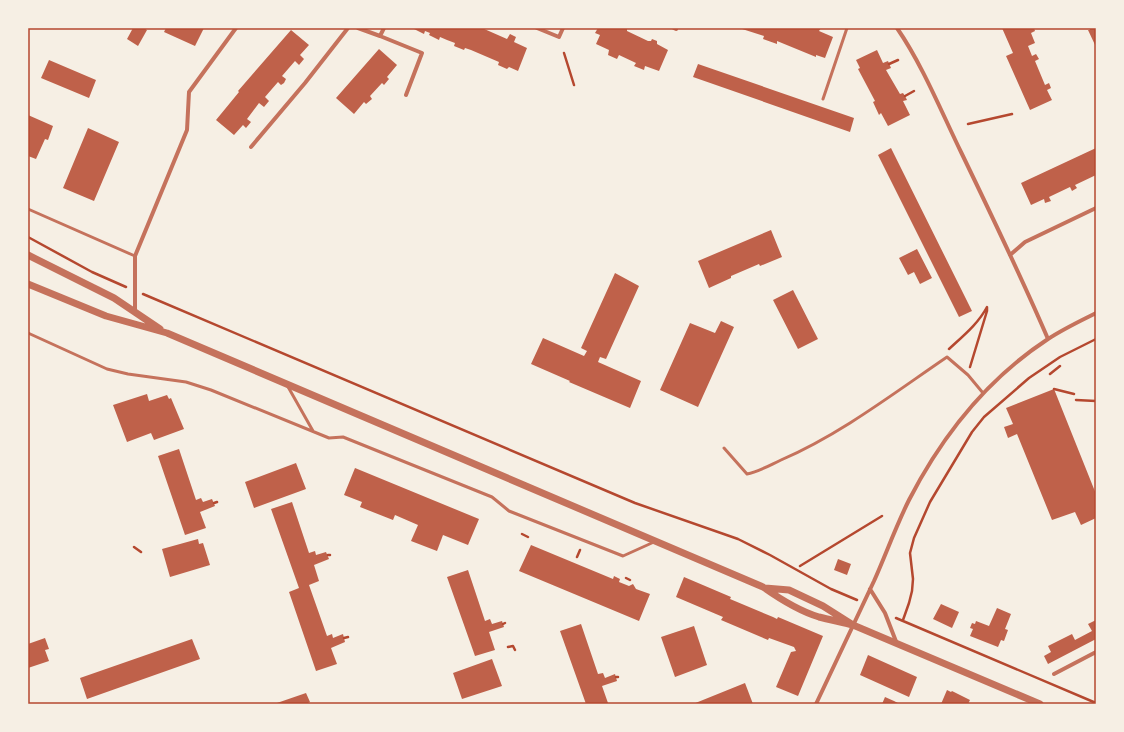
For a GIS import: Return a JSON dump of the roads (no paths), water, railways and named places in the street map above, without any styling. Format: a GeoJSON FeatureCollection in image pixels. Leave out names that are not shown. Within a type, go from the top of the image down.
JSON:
{"type":"FeatureCollection","features":[{"type":"Feature","properties":{"kind":"street"},"geometry":{"type":"LineString","coordinates":[[135,312],[135,256],[187,130],[189,92],[236,28]]}},
{"type":"Feature","properties":{"kind":"street"},"geometry":{"type":"LineString","coordinates":[[251,147],[305,83],[348,28]]}},
{"type":"Feature","properties":{"kind":"street"},"geometry":{"type":"LineString","coordinates":[[358,28],[422,54],[406,95]]}},
{"type":"Feature","properties":{"kind":"street"},"geometry":{"type":"LineString","coordinates":[[380,36],[384,28]]}},
{"type":"Feature","properties":{"kind":"street"},"geometry":{"type":"LineString","coordinates":[[537,28],[559,38],[564,28]]}},
{"type":"Feature","properties":{"kind":"street"},"geometry":{"type":"LineString","coordinates":[[897,28],[909,45],[1010,255],[1048,339]]}},
{"type":"Feature","properties":{"kind":"street"},"geometry":{"type":"LineString","coordinates":[[1010,255],[1025,242],[1096,208]]}},
{"type":"Feature","properties":{"kind":"street"},"geometry":{"type":"LineString","coordinates":[[28,255],[114,298],[167,333]]}},
{"type":"Feature","properties":{"kind":"street"},"geometry":{"type":"LineString","coordinates":[[28,284],[106,316],[167,333],[763,587],[780,599],[818,617],[853,625]]}},
{"type":"Feature","properties":{"kind":"street"},"geometry":{"type":"LineString","coordinates":[[816,704],[870,589],[908,501],[948,434],[983,394],[1015,364],[1048,339],[1096,313]]}},
{"type":"Feature","properties":{"kind":"street"},"geometry":{"type":"LineString","coordinates":[[763,587],[789,590],[823,606],[853,625],[1040,704]]}},
{"type":"Feature","properties":{"kind":"street"},"geometry":{"type":"LineString","coordinates":[[870,589],[885,613],[898,644]]}},
{"type":"Feature","properties":{"kind":"street"},"geometry":{"type":"LineString","coordinates":[[1054,674],[1096,652]]}},
{"type":"Feature","properties":{"kind":"lane"},"geometry":{"type":"LineString","coordinates":[[823,100],[847,28]]}},
{"type":"Feature","properties":{"kind":"lane"},"geometry":{"type":"LineString","coordinates":[[28,209],[135,256]]}},
{"type":"Feature","properties":{"kind":"lane"},"geometry":{"type":"LineString","coordinates":[[28,333],[107,369],[136,375],[186,382],[329,438],[343,437],[492,497],[509,511],[623,556],[656,541]]}},
{"type":"Feature","properties":{"kind":"lane"},"geometry":{"type":"LineString","coordinates":[[724,448],[747,474],[765,467],[804,449],[848,424],[948,357],[968,375],[983,394]]}},
{"type":"Feature","properties":{"kind":"lane"},"geometry":{"type":"LineString","coordinates":[[286,384],[314,431]]}}]}
